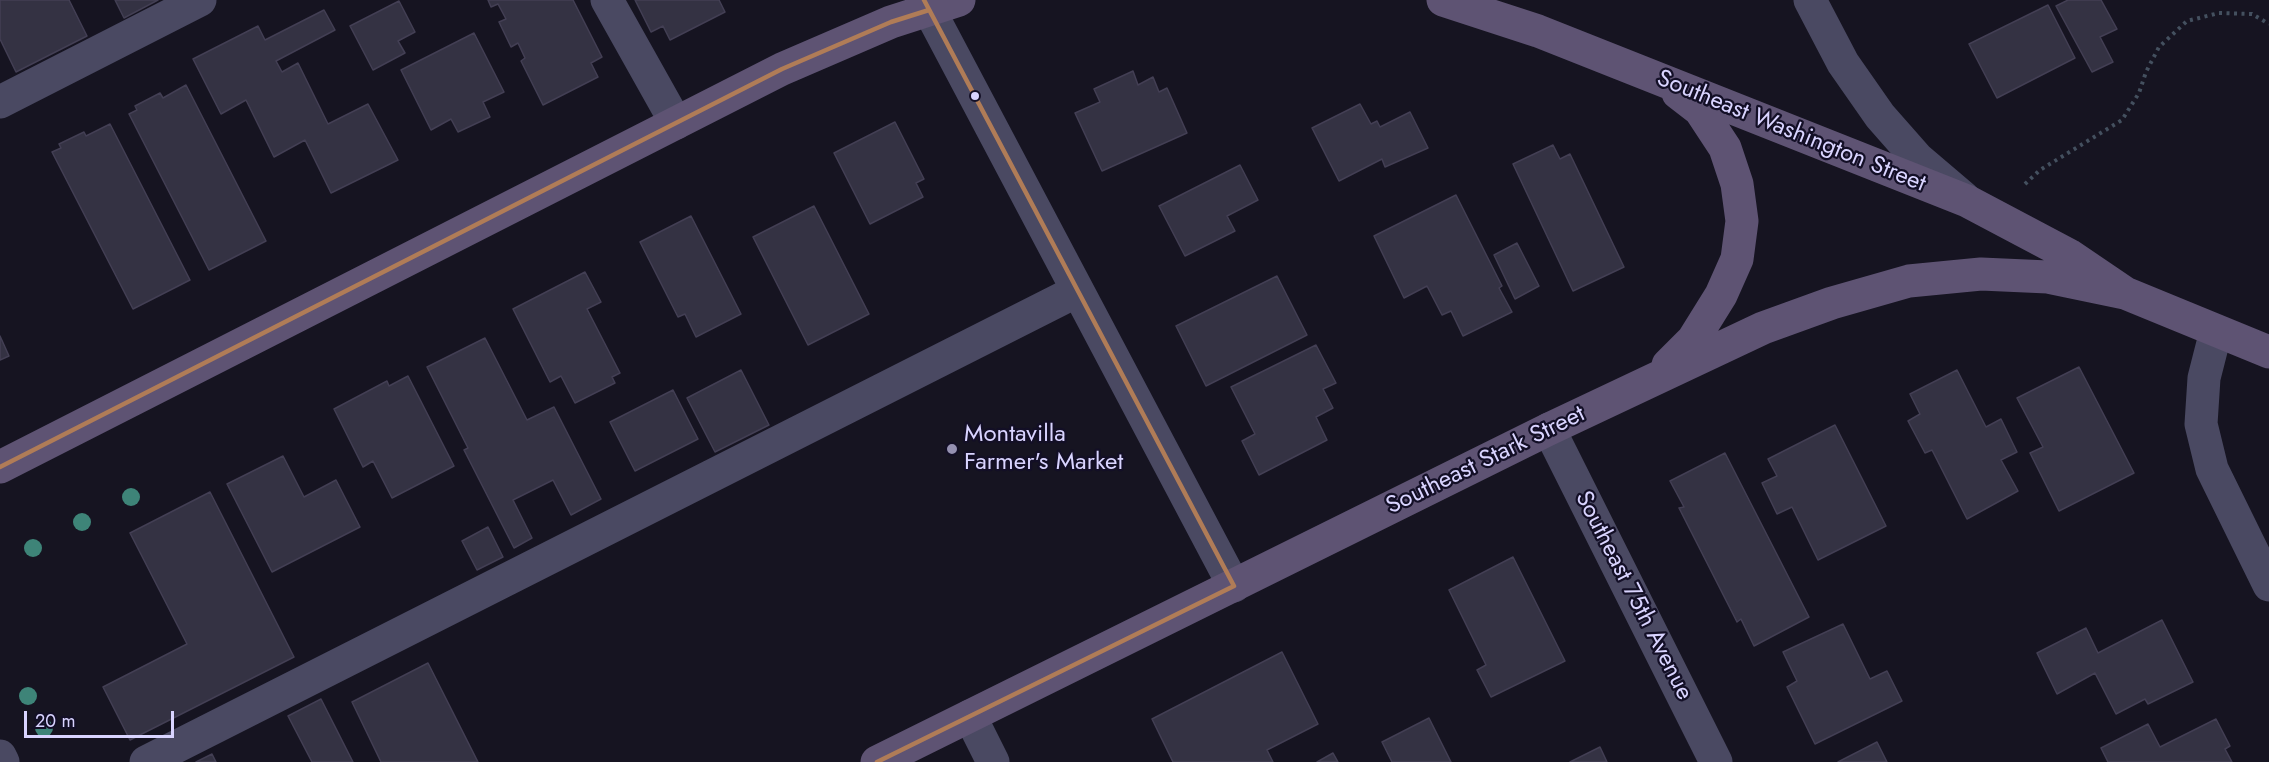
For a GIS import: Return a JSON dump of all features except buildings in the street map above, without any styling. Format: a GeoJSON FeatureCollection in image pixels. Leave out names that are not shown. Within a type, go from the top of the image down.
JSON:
{"type":"FeatureCollection","features":[{"type":"Feature","properties":{"kind":"main road","name":"Southeast Washington Street"},"geometry":{"type":"LineString","coordinates":[[1443,0],[1538,31],[1980,208],[2069,255],[2125,293]]}},
{"type":"Feature","properties":{"kind":"main road"},"geometry":{"type":"LineString","coordinates":[[0,467],[782,69],[938,3]]}},
{"type":"Feature","properties":{"kind":"main road"},"geometry":{"type":"LineString","coordinates":[[1657,377],[1693,340],[1721,296],[1737,259],[1742,220],[1737,184],[1725,148],[1700,110],[1661,80]]}},
{"type":"Feature","properties":{"kind":"main road","name":"Southeast Stark Street"},"geometry":{"type":"LineString","coordinates":[[877,762],[1549,429],[1763,328],[1832,303],[1909,281],[1981,274],[2048,277],[2125,293]]}},
{"type":"Feature","properties":{"kind":"main road"},"geometry":{"type":"LineString","coordinates":[[2125,293],[2269,352]]}},
{"type":"Feature","properties":{"kind":"street"},"geometry":{"type":"LineString","coordinates":[[0,102],[200,0]]}},
{"type":"Feature","properties":{"kind":"street"},"geometry":{"type":"LineString","coordinates":[[607,0],[676,123]]}},
{"type":"Feature","properties":{"kind":"street"},"geometry":{"type":"LineString","coordinates":[[1810,0],[1843,63],[1880,116],[1917,158],[1980,208]]}},
{"type":"Feature","properties":{"kind":"street"},"geometry":{"type":"LineString","coordinates":[[938,3],[1077,291],[1234,586]]}},
{"type":"Feature","properties":{"kind":"street"},"geometry":{"type":"LineString","coordinates":[[146,762],[1077,291]]}},
{"type":"Feature","properties":{"kind":"street"},"geometry":{"type":"LineString","coordinates":[[2216,331],[2204,378],[2200,424],[2212,469],[2269,585]]}},
{"type":"Feature","properties":{"kind":"street","name":"Southeast 75th Avenue"},"geometry":{"type":"LineString","coordinates":[[1549,429],[1716,762]]}},
{"type":"Feature","properties":{"kind":"street"},"geometry":{"type":"LineString","coordinates":[[970,716],[993,762]]}},
{"type":"Feature","properties":{"kind":"street"},"geometry":{"type":"LineString","coordinates":[[0,756],[3,762]]}},
{"type":"Feature","properties":{"kind":"path"},"geometry":{"type":"LineString","coordinates":[[1980,208],[2122,120],[2139,93],[2146,72],[2159,47],[2187,21],[2219,13],[2252,14],[2269,24]]}},
{"type":"Feature","properties":{"kind":"transit line"},"geometry":{"type":"LineString","coordinates":[[924,0],[1234,586]]}},
{"type":"Feature","properties":{"kind":"transit line"},"geometry":{"type":"LineString","coordinates":[[0,467],[782,69],[891,22],[929,10]]}},
{"type":"Feature","properties":{"kind":"transit line"},"geometry":{"type":"LineString","coordinates":[[877,762],[1234,586]]}},
{"type":"Feature","properties":{"kind":"place","name":"Montavilla Farmer's Market"},"geometry":{"type":"Point","coordinates":[952,449]}}]}
